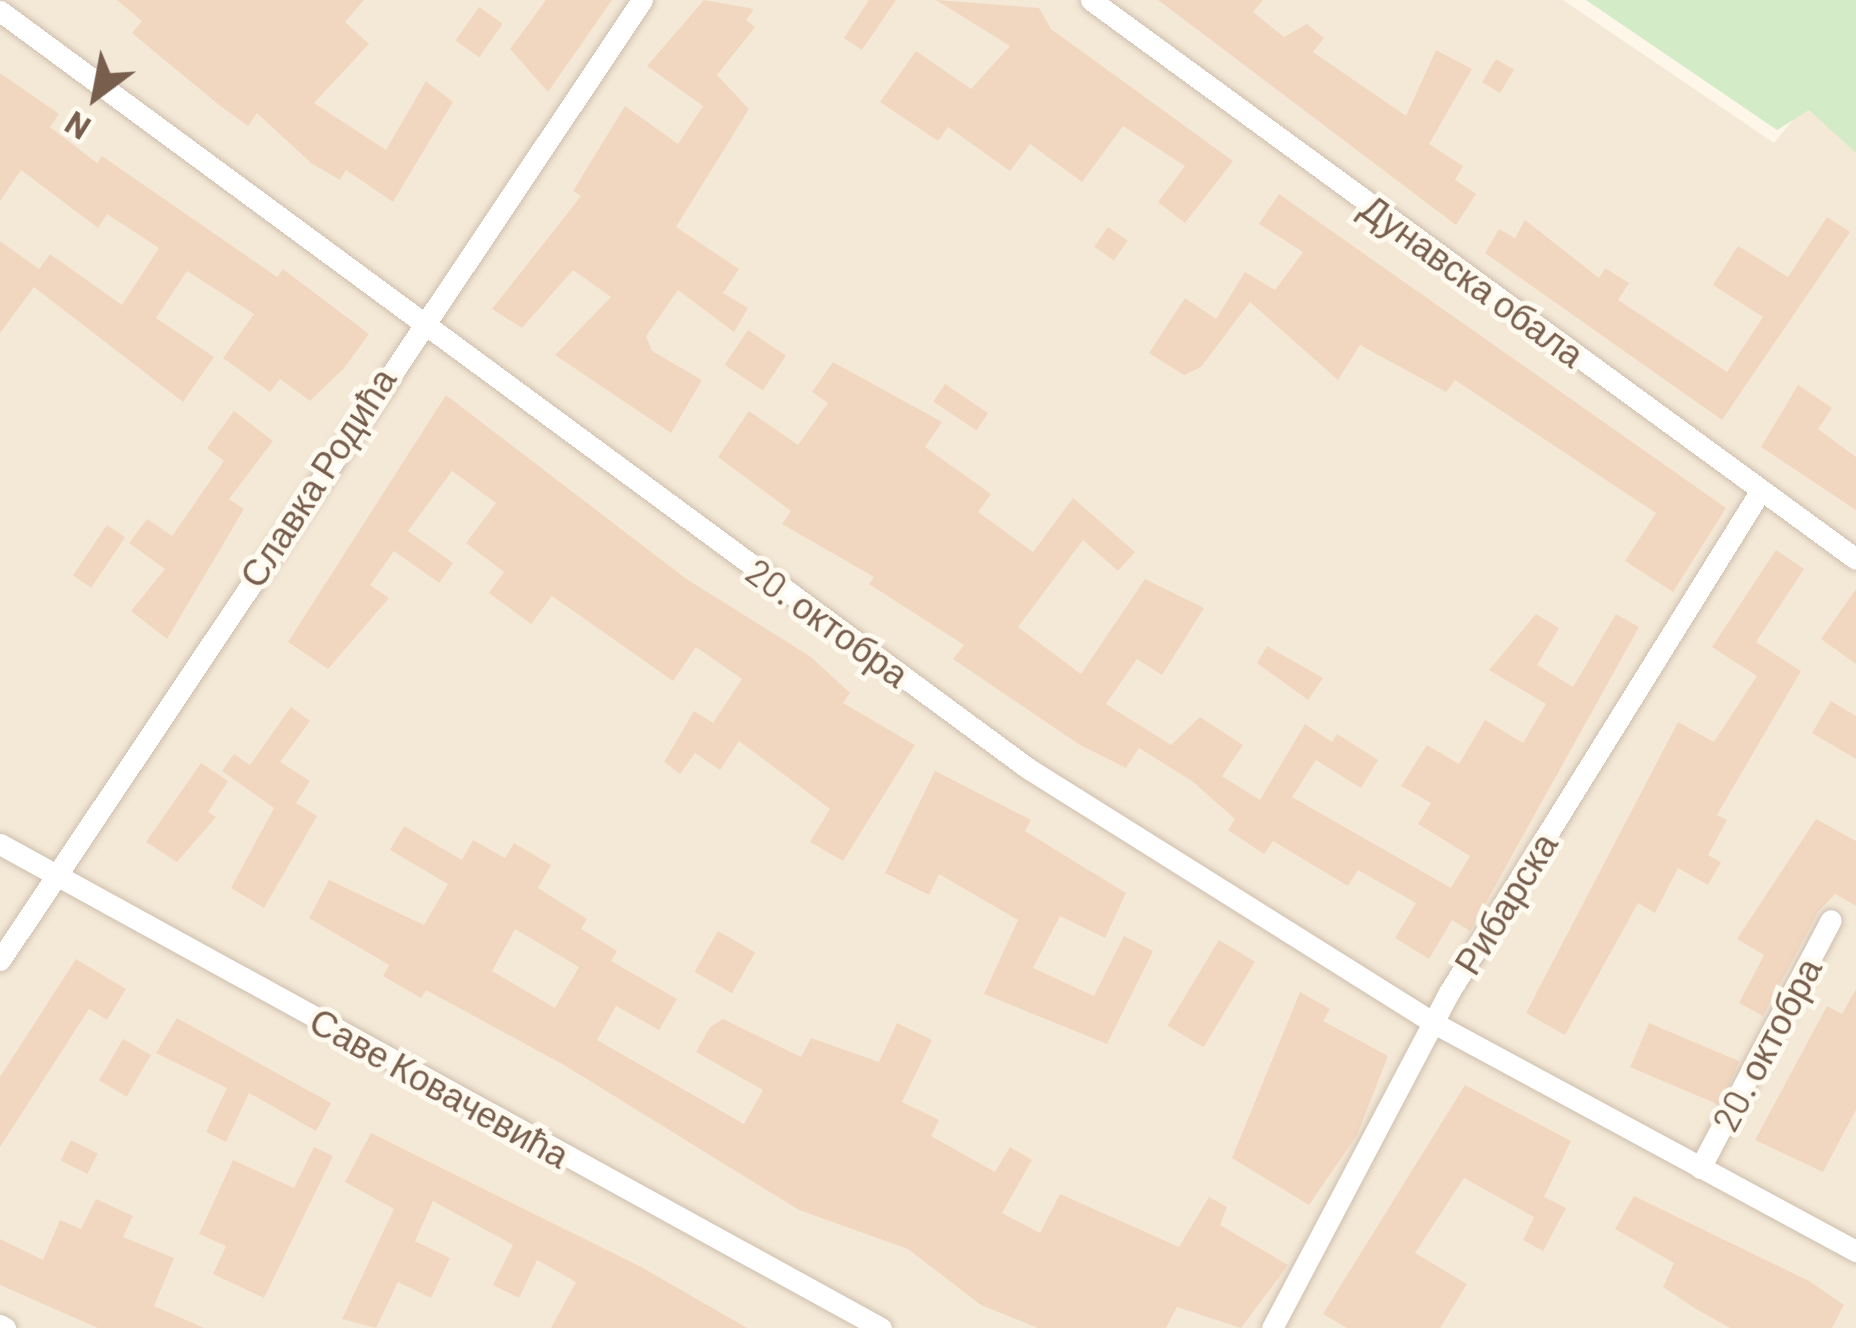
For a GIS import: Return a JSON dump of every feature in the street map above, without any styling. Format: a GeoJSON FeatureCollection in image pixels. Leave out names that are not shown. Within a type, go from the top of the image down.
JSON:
{"type":"FeatureCollection","features":[{"type":"Feature","properties":{"kind":"street","name":"Славка Родића"},"geometry":{"type":"LineString","coordinates":[[0,959],[642,0]]}},
{"type":"Feature","properties":{"kind":"street","name":"Дунавска обала"},"geometry":{"type":"LineString","coordinates":[[1090,0],[1856,559]]}},
{"type":"Feature","properties":{"kind":"street","name":"20. октобра"},"geometry":{"type":"LineString","coordinates":[[0,11],[1029,769],[1434,1023],[1856,1251]]}},
{"type":"Feature","properties":{"kind":"street","name":"Рибарска"},"geometry":{"type":"LineString","coordinates":[[1272,1328],[1434,1023],[1761,490]]}},
{"type":"Feature","properties":{"kind":"street","name":"Саве Ковачевића"},"geometry":{"type":"LineString","coordinates":[[0,844],[881,1328]]}},
{"type":"Feature","properties":{"kind":"street","name":"20. октобра"},"geometry":{"type":"LineString","coordinates":[[1700,1168],[1831,920]]}},
{"type":"Feature","properties":{"kind":"shaded area"},"geometry":{"type":"Polygon","coordinates":[[[0,0],[1563,0],[1774,143],[1807,103],[1856,145],[1856,1328],[0,1328],[0,0]]]}},
{"type":"Feature","properties":{"kind":"green space"},"geometry":{"type":"Polygon","coordinates":[[[1586,0],[1856,0],[1856,153],[1809,110],[1777,130],[1586,0]]]}},
{"type":"Feature","properties":{"kind":"building"},"geometry":{"type":"Polygon","coordinates":[[[117,0],[364,0],[345,22],[369,44],[314,103],[386,150],[426,81],[453,102],[393,202],[346,170],[340,180],[311,163],[257,113],[248,126],[219,105],[132,33],[142,21],[117,0]]]}},
{"type":"Feature","properties":{"kind":"building"},"geometry":{"type":"Polygon","coordinates":[[[546,0],[612,0],[548,92],[510,49],[546,0]]]}},
{"type":"Feature","properties":{"kind":"building"},"geometry":{"type":"Polygon","coordinates":[[[704,0],[754,9],[746,20],[755,27],[717,75],[749,109],[676,227],[739,269],[723,293],[748,308],[734,332],[678,290],[646,336],[652,351],[702,380],[671,433],[555,355],[611,297],[573,270],[522,328],[492,309],[581,196],[573,191],[625,106],[678,144],[703,106],[647,66],[704,0]]]}},
{"type":"Feature","properties":{"kind":"building"},"geometry":{"type":"Polygon","coordinates":[[[869,0],[896,0],[862,50],[844,38],[869,0]]]}},
{"type":"Feature","properties":{"kind":"building"},"geometry":{"type":"Polygon","coordinates":[[[936,0],[1039,8],[1051,29],[1233,161],[1185,223],[1158,202],[1185,166],[1123,126],[1082,182],[1030,144],[1010,171],[948,127],[938,141],[880,102],[916,51],[971,89],[1010,46],[936,0]]]}},
{"type":"Feature","properties":{"kind":"building"},"geometry":{"type":"Polygon","coordinates":[[[1158,0],[1263,0],[1253,12],[1284,37],[1307,24],[1324,38],[1313,52],[1406,116],[1436,50],[1472,69],[1429,144],[1463,166],[1455,180],[1476,194],[1456,225],[1158,0]]]}},
{"type":"Feature","properties":{"kind":"building"},"geometry":{"type":"Polygon","coordinates":[[[479,7],[503,24],[479,57],[455,41],[479,7]]]}},
{"type":"Feature","properties":{"kind":"building"},"geometry":{"type":"Polygon","coordinates":[[[1496,59],[1514,70],[1500,93],[1482,82],[1496,59]]]}},
{"type":"Feature","properties":{"kind":"building"},"geometry":{"type":"Polygon","coordinates":[[[0,73],[59,114],[50,127],[97,163],[102,156],[277,277],[283,269],[369,334],[344,368],[310,401],[280,379],[270,392],[223,358],[254,314],[187,271],[156,318],[214,357],[183,402],[34,287],[0,333],[0,241],[39,269],[50,254],[122,305],[159,248],[107,214],[98,228],[21,170],[0,201],[0,73]]]}},
{"type":"Feature","properties":{"kind":"building"},"geometry":{"type":"Polygon","coordinates":[[[1279,194],[1726,508],[1673,592],[1625,561],[1656,513],[1455,380],[1446,392],[1360,345],[1338,380],[1250,302],[1201,367],[1184,375],[1149,353],[1185,298],[1216,319],[1245,272],[1275,290],[1303,252],[1259,224],[1279,194]]]}},
{"type":"Feature","properties":{"kind":"building"},"geometry":{"type":"Polygon","coordinates":[[[1827,217],[1850,232],[1722,420],[1485,253],[1499,229],[1515,238],[1525,220],[1599,278],[1605,268],[1629,283],[1618,300],[1727,372],[1763,317],[1713,285],[1738,246],[1788,277],[1827,217]]]}},
{"type":"Feature","properties":{"kind":"building"},"geometry":{"type":"Polygon","coordinates":[[[1108,227],[1128,241],[1114,260],[1094,247],[1108,227]]]}},
{"type":"Feature","properties":{"kind":"building"},"geometry":{"type":"Polygon","coordinates":[[[748,330],[786,356],[763,391],[725,365],[748,330]]]}},
{"type":"Feature","properties":{"kind":"building"},"geometry":{"type":"Polygon","coordinates":[[[833,362],[942,422],[925,447],[991,494],[978,512],[1033,552],[1073,498],[1135,552],[1118,571],[1083,540],[1018,627],[1081,674],[1145,579],[1204,608],[1162,675],[1137,659],[1106,704],[1171,745],[1200,717],[1243,745],[1222,776],[1260,800],[1305,724],[1332,742],[1337,734],[1378,760],[1361,788],[1316,760],[1292,797],[1451,888],[1470,856],[1418,824],[1431,803],[1401,786],[1427,745],[1459,764],[1485,720],[1523,743],[1546,704],[1489,670],[1536,614],[1559,628],[1537,665],[1573,687],[1616,614],[1639,627],[1470,931],[1452,920],[1429,959],[1395,938],[1416,903],[1358,870],[1348,886],[1273,841],[1264,854],[1228,830],[1235,819],[1192,781],[1139,748],[1126,768],[1080,745],[953,659],[964,645],[869,584],[874,577],[782,524],[791,511],[718,457],[749,411],[798,445],[828,403],[812,392],[833,362]]]}},
{"type":"Feature","properties":{"kind":"building"},"geometry":{"type":"Polygon","coordinates":[[[945,384],[988,413],[976,430],[933,401],[945,384]]]}},
{"type":"Feature","properties":{"kind":"building"},"geometry":{"type":"Polygon","coordinates":[[[1798,385],[1832,408],[1818,429],[1856,457],[1856,510],[1761,447],[1798,385]]]}},
{"type":"Feature","properties":{"kind":"building"},"geometry":{"type":"Polygon","coordinates":[[[446,395],[685,578],[811,657],[850,693],[843,703],[915,745],[843,861],[810,842],[830,809],[739,741],[720,770],[695,753],[680,774],[664,762],[694,711],[713,723],[742,679],[696,647],[673,681],[552,596],[531,624],[489,593],[504,572],[466,543],[496,503],[452,471],[408,531],[453,563],[439,583],[394,551],[370,585],[389,598],[328,669],[288,642],[446,395]]]}},
{"type":"Feature","properties":{"kind":"building"},"geometry":{"type":"Polygon","coordinates":[[[234,411],[273,441],[229,499],[244,509],[167,639],[131,611],[165,569],[129,543],[147,519],[172,536],[224,461],[207,448],[234,411]]]}},
{"type":"Feature","properties":{"kind":"building"},"geometry":{"type":"Polygon","coordinates":[[[107,525],[125,537],[91,588],[73,576],[107,525]]]}},
{"type":"Feature","properties":{"kind":"building"},"geometry":{"type":"Polygon","coordinates":[[[1776,550],[1804,569],[1756,642],[1801,671],[1717,815],[1727,820],[1708,855],[1721,862],[1708,885],[1678,868],[1655,913],[1638,903],[1565,1035],[1526,1013],[1678,722],[1714,742],[1757,676],[1712,647],[1776,550]]]}},
{"type":"Feature","properties":{"kind":"building"},"geometry":{"type":"Polygon","coordinates":[[[1856,589],[1856,664],[1821,639],[1856,589]]]}},
{"type":"Feature","properties":{"kind":"building"},"geometry":{"type":"Polygon","coordinates":[[[1267,646],[1323,678],[1308,700],[1257,663],[1267,646]]]}},
{"type":"Feature","properties":{"kind":"building"},"geometry":{"type":"Polygon","coordinates":[[[1831,701],[1856,716],[1856,759],[1812,733],[1831,701]]]}},
{"type":"Feature","properties":{"kind":"building"},"geometry":{"type":"Polygon","coordinates":[[[291,707],[310,721],[280,762],[310,781],[296,803],[317,816],[264,908],[231,888],[274,808],[222,771],[234,754],[250,765],[291,707]]]}},
{"type":"Feature","properties":{"kind":"building"},"geometry":{"type":"Polygon","coordinates":[[[201,763],[228,781],[208,812],[216,817],[177,862],[146,842],[201,763]]]}},
{"type":"Feature","properties":{"kind":"building"},"geometry":{"type":"Polygon","coordinates":[[[935,771],[1031,820],[1025,831],[1126,893],[1105,938],[1060,916],[1033,968],[1094,996],[1124,936],[1153,951],[1107,1044],[984,994],[1018,920],[939,874],[929,895],[885,873],[935,771]]]}},
{"type":"Feature","properties":{"kind":"building"},"geometry":{"type":"Polygon","coordinates":[[[1816,819],[1856,841],[1856,906],[1835,894],[1818,912],[1763,1016],[1739,1003],[1764,955],[1737,939],[1816,819]]]}},
{"type":"Feature","properties":{"kind":"building"},"geometry":{"type":"Polygon","coordinates":[[[404,826],[462,860],[473,840],[505,858],[514,843],[551,865],[538,888],[587,919],[581,929],[617,951],[611,961],[677,999],[659,1030],[616,1006],[597,1040],[744,1124],[763,1090],[696,1052],[710,1027],[723,1019],[801,1057],[811,1038],[879,1062],[897,1023],[932,1040],[902,1102],[939,1120],[931,1136],[995,1172],[1010,1147],[1032,1160],[1002,1213],[1040,1233],[1060,1194],[1179,1247],[1209,1197],[1227,1207],[1220,1225],[1288,1265],[1241,1328],[1177,1307],[1166,1328],[1038,1328],[981,1305],[908,1249],[799,1210],[564,1065],[426,990],[421,998],[383,976],[389,965],[309,918],[329,880],[424,925],[448,884],[390,850],[404,826]],[[515,929],[492,971],[555,1008],[579,967],[515,929]]]}},
{"type":"Feature","properties":{"kind":"building"},"geometry":{"type":"Polygon","coordinates":[[[718,931],[755,952],[732,993],[694,972],[718,931]]]}},
{"type":"Feature","properties":{"kind":"building"},"geometry":{"type":"Polygon","coordinates":[[[1219,940],[1255,962],[1203,1047],[1167,1026],[1219,940]]]}},
{"type":"Feature","properties":{"kind":"building"},"geometry":{"type":"Polygon","coordinates":[[[76,959],[126,989],[107,1020],[89,1009],[0,1147],[0,1077],[76,959]]]}},
{"type":"Feature","properties":{"kind":"building"},"geometry":{"type":"Polygon","coordinates":[[[1856,989],[1856,1110],[1823,1172],[1755,1140],[1827,1006],[1842,1014],[1856,989]]]}},
{"type":"Feature","properties":{"kind":"building"},"geometry":{"type":"Polygon","coordinates":[[[1300,992],[1330,1009],[1323,1021],[1388,1056],[1357,1135],[1309,1205],[1232,1158],[1300,992]]]}},
{"type":"Feature","properties":{"kind":"building"},"geometry":{"type":"Polygon","coordinates":[[[177,1018],[331,1103],[316,1131],[249,1093],[226,1142],[206,1132],[227,1088],[156,1053],[177,1018]]]}},
{"type":"Feature","properties":{"kind":"building"},"geometry":{"type":"Polygon","coordinates":[[[1649,1023],[1739,1061],[1720,1105],[1630,1067],[1649,1023]]]}},
{"type":"Feature","properties":{"kind":"building"},"geometry":{"type":"Polygon","coordinates":[[[123,1039],[151,1055],[127,1097],[99,1081],[123,1039]]]}},
{"type":"Feature","properties":{"kind":"building"},"geometry":{"type":"Polygon","coordinates":[[[1465,1085],[1571,1141],[1544,1197],[1566,1208],[1543,1251],[1523,1240],[1534,1217],[1464,1178],[1415,1253],[1467,1284],[1440,1328],[1347,1328],[1323,1314],[1465,1085]]]}},
{"type":"Feature","properties":{"kind":"building"},"geometry":{"type":"Polygon","coordinates":[[[371,1133],[643,1268],[747,1328],[551,1328],[576,1282],[537,1260],[519,1298],[493,1285],[513,1245],[433,1201],[415,1241],[450,1258],[431,1298],[398,1282],[376,1328],[342,1319],[394,1209],[345,1182],[371,1133]]]}},
{"type":"Feature","properties":{"kind":"building"},"geometry":{"type":"Polygon","coordinates":[[[71,1140],[98,1154],[87,1174],[61,1160],[71,1140]]]}},
{"type":"Feature","properties":{"kind":"building"},"geometry":{"type":"Polygon","coordinates":[[[314,1147],[333,1156],[264,1298],[213,1274],[226,1246],[199,1234],[233,1160],[294,1188],[314,1147]]]}},
{"type":"Feature","properties":{"kind":"building"},"geometry":{"type":"Polygon","coordinates":[[[1634,1196],[1809,1281],[1844,1305],[1832,1328],[1730,1328],[1663,1287],[1674,1263],[1615,1229],[1634,1196]]]}},
{"type":"Feature","properties":{"kind":"building"},"geometry":{"type":"Polygon","coordinates":[[[96,1199],[133,1216],[123,1237],[174,1258],[154,1306],[204,1328],[98,1328],[0,1285],[0,1239],[43,1260],[60,1220],[81,1229],[96,1199]]]}}]}
